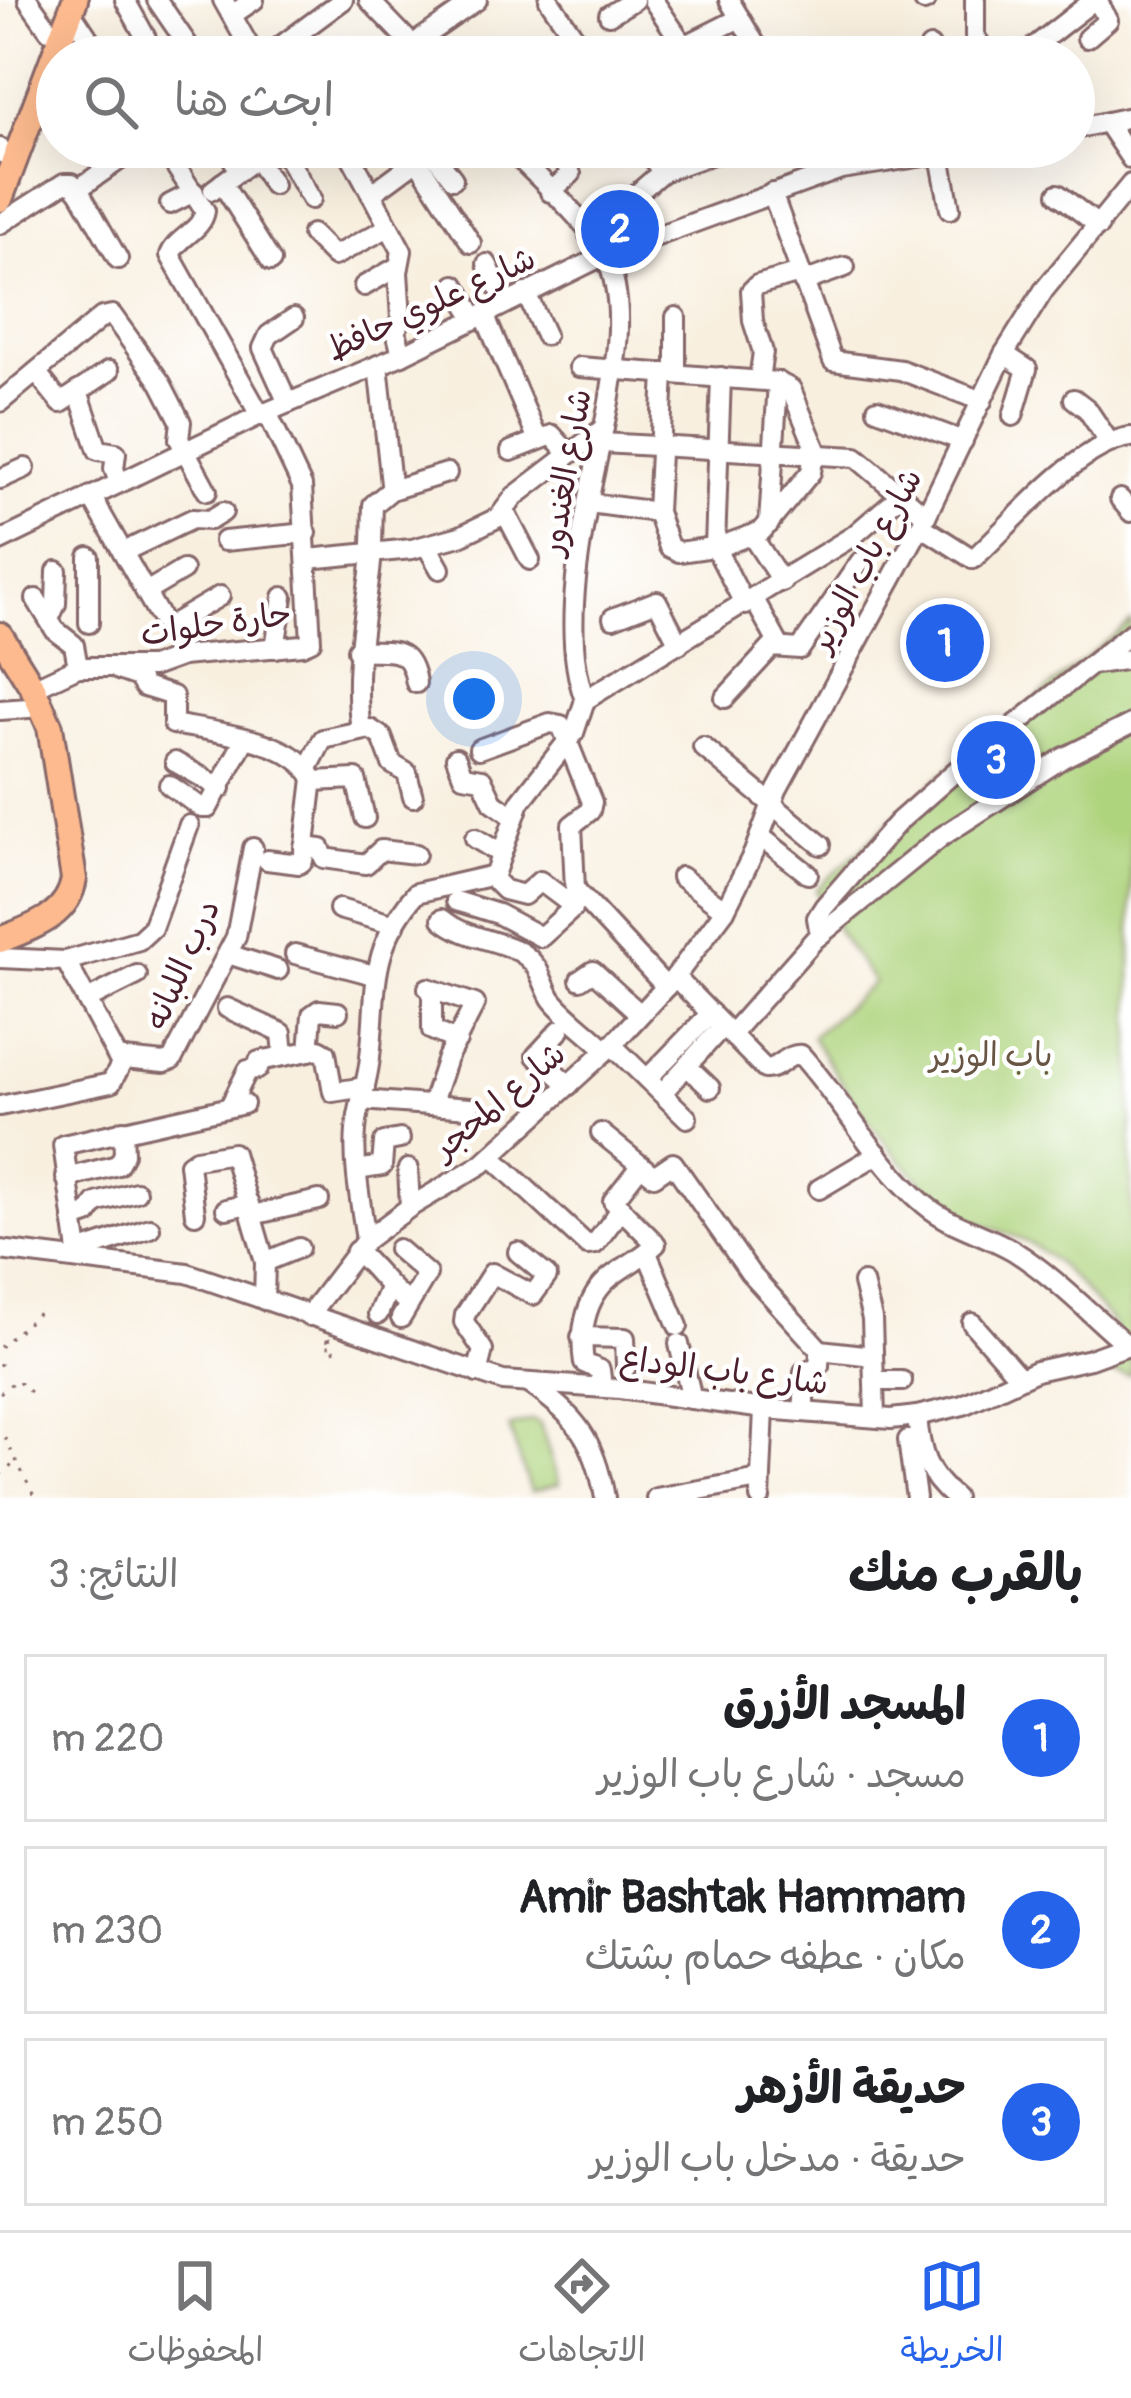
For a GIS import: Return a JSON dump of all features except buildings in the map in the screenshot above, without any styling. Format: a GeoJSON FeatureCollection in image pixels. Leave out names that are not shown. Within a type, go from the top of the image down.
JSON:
{"type":"FeatureCollection","features":[{"type":"Feature","properties":{"kind":"main road"},"geometry":{"type":"LineString","coordinates":[[48,36],[69,4]]}},
{"type":"Feature","properties":{"kind":"main road"},"geometry":{"type":"LineString","coordinates":[[58,36],[69,4]]}},
{"type":"Feature","properties":{"kind":"main road"},"geometry":{"type":"LineString","coordinates":[[1,155],[36,66]]}},
{"type":"Feature","properties":{"kind":"main road"},"geometry":{"type":"LineString","coordinates":[[0,199],[36,97]]}},
{"type":"Feature","properties":{"kind":"main road"},"geometry":{"type":"LineString","coordinates":[[0,635],[38,697],[74,879],[72,892],[58,912],[0,940]]}},
{"type":"Feature","properties":{"kind":"street"},"geometry":{"type":"LineString","coordinates":[[28,0],[50,30]]}},
{"type":"Feature","properties":{"kind":"street"},"geometry":{"type":"LineString","coordinates":[[125,0],[145,36]]}},
{"type":"Feature","properties":{"kind":"street"},"geometry":{"type":"LineString","coordinates":[[157,0],[182,36]]}},
{"type":"Feature","properties":{"kind":"street"},"geometry":{"type":"LineString","coordinates":[[243,36],[227,8],[254,0]]}},
{"type":"Feature","properties":{"kind":"street"},"geometry":{"type":"LineString","coordinates":[[294,36],[343,0]]}},
{"type":"Feature","properties":{"kind":"street"},"geometry":{"type":"LineString","coordinates":[[369,0],[404,36]]}},
{"type":"Feature","properties":{"kind":"street"},"geometry":{"type":"LineString","coordinates":[[435,36],[477,0]]}},
{"type":"Feature","properties":{"kind":"street"},"geometry":{"type":"LineString","coordinates":[[549,0],[573,36]]}},
{"type":"Feature","properties":{"kind":"street"},"geometry":{"type":"LineString","coordinates":[[609,15],[634,0]]}},
{"type":"Feature","properties":{"kind":"street"},"geometry":{"type":"LineString","coordinates":[[653,0],[677,36]]}},
{"type":"Feature","properties":{"kind":"street"},"geometry":{"type":"LineString","coordinates":[[729,0],[749,36]]}},
{"type":"Feature","properties":{"kind":"street"},"geometry":{"type":"LineString","coordinates":[[975,0],[975,36]]}},
{"type":"Feature","properties":{"kind":"street"},"geometry":{"type":"LineString","coordinates":[[1049,36],[1096,0],[1108,20],[1089,36]]}},
{"type":"Feature","properties":{"kind":"street"},"geometry":{"type":"LineString","coordinates":[[69,4],[88,36]]}},
{"type":"Feature","properties":{"kind":"street"},"geometry":{"type":"LineString","coordinates":[[704,36],[740,18]]}},
{"type":"Feature","properties":{"kind":"street"},"geometry":{"type":"LineString","coordinates":[[1095,125],[1131,117]]}},
{"type":"Feature","properties":{"kind":"street"},"geometry":{"type":"LineString","coordinates":[[1107,123],[1131,159]]}},
{"type":"Feature","properties":{"kind":"street"},"geometry":{"type":"LineString","coordinates":[[78,190],[109,168]]}},
{"type":"Feature","properties":{"kind":"street"},"geometry":{"type":"LineString","coordinates":[[178,168],[197,196]]}},
{"type":"Feature","properties":{"kind":"street"},"geometry":{"type":"LineString","coordinates":[[170,204],[197,196],[241,168]]}},
{"type":"Feature","properties":{"kind":"street"},"geometry":{"type":"LineString","coordinates":[[262,168],[274,185]]}},
{"type":"Feature","properties":{"kind":"street"},"geometry":{"type":"LineString","coordinates":[[293,168],[311,199]]}},
{"type":"Feature","properties":{"kind":"street"},"geometry":{"type":"LineString","coordinates":[[357,168],[402,250],[401,319],[396,331],[402,355]]}},
{"type":"Feature","properties":{"kind":"street"},"geometry":{"type":"LineString","coordinates":[[371,194],[406,168]]}},
{"type":"Feature","properties":{"kind":"street"},"geometry":{"type":"LineString","coordinates":[[436,168],[471,243]]}},
{"type":"Feature","properties":{"kind":"street"},"geometry":{"type":"LineString","coordinates":[[443,168],[453,179]]}},
{"type":"Feature","properties":{"kind":"street"},"geometry":{"type":"LineString","coordinates":[[528,168],[605,255]]}},
{"type":"Feature","properties":{"kind":"street"},"geometry":{"type":"LineString","coordinates":[[550,192],[572,174],[569,168]]}},
{"type":"Feature","properties":{"kind":"street"},"geometry":{"type":"LineString","coordinates":[[659,168],[662,172]]}},
{"type":"Feature","properties":{"kind":"street"},"geometry":{"type":"LineString","coordinates":[[590,235],[662,172],[673,168]]}},
{"type":"Feature","properties":{"kind":"street","name":"شارع علوي حافظ"},"geometry":{"type":"LineString","coordinates":[[0,541],[264,414],[402,355],[605,255],[848,168]]}},
{"type":"Feature","properties":{"kind":"street"},"geometry":{"type":"LineString","coordinates":[[942,168],[950,209]]}},
{"type":"Feature","properties":{"kind":"street"},"geometry":{"type":"LineString","coordinates":[[0,224],[64,183],[72,183],[118,259]]}},
{"type":"Feature","properties":{"kind":"street"},"geometry":{"type":"LineString","coordinates":[[221,183],[271,261]]}},
{"type":"Feature","properties":{"kind":"street","name":"شارع باب الوزير"},"geometry":{"type":"LineString","coordinates":[[670,982],[725,910],[771,803],[924,521],[1004,354],[1044,290],[1131,184]]}},
{"type":"Feature","properties":{"kind":"street"},"geometry":{"type":"LineString","coordinates":[[772,193],[833,362],[901,370],[982,401]]}},
{"type":"Feature","properties":{"kind":"street"},"geometry":{"type":"LineString","coordinates":[[1058,194],[1104,220],[1131,217]]}},
{"type":"Feature","properties":{"kind":"street","name":"حارة حلوات"},"geometry":{"type":"LineString","coordinates":[[78,667],[160,666],[182,656],[306,645],[312,638],[302,486],[170,255],[202,223],[205,211],[197,196]]}},
{"type":"Feature","properties":{"kind":"street"},"geometry":{"type":"LineString","coordinates":[[312,234],[334,256],[389,227]]}},
{"type":"Feature","properties":{"kind":"street","name":"شارع الغندور"},"geometry":{"type":"LineString","coordinates":[[585,700],[574,662],[579,560],[614,369],[616,294],[605,255]]}},
{"type":"Feature","properties":{"kind":"street"},"geometry":{"type":"LineString","coordinates":[[487,264],[506,303]]}},
{"type":"Feature","properties":{"kind":"street"},"geometry":{"type":"LineString","coordinates":[[364,286],[399,266]]}},
{"type":"Feature","properties":{"kind":"street"},"geometry":{"type":"LineString","coordinates":[[770,524],[774,453],[768,381],[750,295],[754,288],[845,267]]}},
{"type":"Feature","properties":{"kind":"street"},"geometry":{"type":"LineString","coordinates":[[455,285],[479,316],[538,440]]}},
{"type":"Feature","properties":{"kind":"street"},"geometry":{"type":"LineString","coordinates":[[526,292],[545,335]]}},
{"type":"Feature","properties":{"kind":"street"},"geometry":{"type":"LineString","coordinates":[[0,402],[109,315],[118,319],[161,383],[181,422],[179,439],[207,491]]}},
{"type":"Feature","properties":{"kind":"street"},"geometry":{"type":"LineString","coordinates":[[579,367],[670,373],[768,381],[791,389],[816,454],[811,472],[770,524],[752,536],[680,552],[667,543],[657,512],[660,446],[670,373],[676,317]]}},
{"type":"Feature","properties":{"kind":"street"},"geometry":{"type":"LineString","coordinates":[[288,404],[263,348],[269,335],[294,319]]}},
{"type":"Feature","properties":{"kind":"street"},"geometry":{"type":"LineString","coordinates":[[1004,354],[1027,371],[1012,416]]}},
{"type":"Feature","properties":{"kind":"street"},"geometry":{"type":"LineString","coordinates":[[378,364],[391,490]]}},
{"type":"Feature","properties":{"kind":"street"},"geometry":{"type":"LineString","coordinates":[[36,372],[59,403],[109,371]]}},
{"type":"Feature","properties":{"kind":"street"},"geometry":{"type":"LineString","coordinates":[[721,377],[715,547],[778,645],[792,651],[802,646],[860,562]]}},
{"type":"Feature","properties":{"kind":"street"},"geometry":{"type":"LineString","coordinates":[[78,391],[98,450],[116,453],[113,469],[119,482]]}},
{"type":"Feature","properties":{"kind":"street"},"geometry":{"type":"LineString","coordinates":[[1074,398],[1098,422],[1109,442]]}},
{"type":"Feature","properties":{"kind":"street"},"geometry":{"type":"LineString","coordinates":[[877,409],[962,441]]}},
{"type":"Feature","properties":{"kind":"street"},"geometry":{"type":"LineString","coordinates":[[308,559],[427,546],[460,536],[505,512],[515,496],[569,454],[603,435],[660,446],[856,458],[902,494],[924,521],[967,558],[975,558],[1028,502],[1109,442],[1131,436]]}},
{"type":"Feature","properties":{"kind":"street"},"geometry":{"type":"LineString","coordinates":[[512,451],[555,436],[569,454]]}},
{"type":"Feature","properties":{"kind":"street"},"geometry":{"type":"LineString","coordinates":[[0,479],[26,468]]}},
{"type":"Feature","properties":{"kind":"street"},"geometry":{"type":"LineString","coordinates":[[361,730],[357,650],[374,501],[391,490],[447,473]]}},
{"type":"Feature","properties":{"kind":"street"},"geometry":{"type":"LineString","coordinates":[[491,877],[529,787],[570,740],[585,700],[854,536],[902,494]]}},
{"type":"Feature","properties":{"kind":"street"},"geometry":{"type":"LineString","coordinates":[[91,496],[182,656]]}},
{"type":"Feature","properties":{"kind":"street"},"geometry":{"type":"LineString","coordinates":[[589,503],[657,512]]}},
{"type":"Feature","properties":{"kind":"street"},"geometry":{"type":"LineString","coordinates":[[123,552],[192,519],[210,520],[224,512]]}},
{"type":"Feature","properties":{"kind":"street"},"geometry":{"type":"LineString","coordinates":[[505,512],[530,560]]}},
{"type":"Feature","properties":{"kind":"street"},"geometry":{"type":"LineString","coordinates":[[224,542],[307,533]]}},
{"type":"Feature","properties":{"kind":"street"},"geometry":{"type":"LineString","coordinates":[[752,536],[782,582]]}},
{"type":"Feature","properties":{"kind":"street"},"geometry":{"type":"LineString","coordinates":[[427,546],[440,569]]}},
{"type":"Feature","properties":{"kind":"street"},"geometry":{"type":"LineString","coordinates":[[72,643],[81,626],[99,622],[89,557]]}},
{"type":"Feature","properties":{"kind":"street"},"geometry":{"type":"LineString","coordinates":[[146,592],[183,570]]}},
{"type":"Feature","properties":{"kind":"street"},"geometry":{"type":"LineString","coordinates":[[49,619],[56,604],[57,571]]}},
{"type":"Feature","properties":{"kind":"street"},"geometry":{"type":"LineString","coordinates":[[166,628],[220,596]]}},
{"type":"Feature","properties":{"kind":"street"},"geometry":{"type":"LineString","coordinates":[[275,648],[283,597]]}},
{"type":"Feature","properties":{"kind":"street"},"geometry":{"type":"LineString","coordinates":[[0,710],[38,697],[78,667],[72,643],[36,599]]}},
{"type":"Feature","properties":{"kind":"street"},"geometry":{"type":"LineString","coordinates":[[613,617],[651,601],[660,602],[679,644]]}},
{"type":"Feature","properties":{"kind":"street"},"geometry":{"type":"LineString","coordinates":[[820,934],[818,918],[824,907],[887,833],[958,770],[996,755],[1014,726],[1131,633]]}},
{"type":"Feature","properties":{"kind":"street"},"geometry":{"type":"LineString","coordinates":[[724,698],[778,645]]}},
{"type":"Feature","properties":{"kind":"street"},"geometry":{"type":"LineString","coordinates":[[357,650],[406,655],[413,662],[416,682]]}},
{"type":"Feature","properties":{"kind":"street"},"geometry":{"type":"LineString","coordinates":[[1090,665],[1131,659]]}},
{"type":"Feature","properties":{"kind":"street"},"geometry":{"type":"LineString","coordinates":[[108,666],[139,677],[144,687],[172,696],[173,724],[271,744],[310,775],[356,779],[365,818]]}},
{"type":"Feature","properties":{"kind":"street"},"geometry":{"type":"LineString","coordinates":[[479,749],[555,722],[570,740],[592,802],[590,811],[572,825],[575,889],[670,982],[722,1024],[765,1070],[793,1054],[802,1055],[878,1154],[930,1209],[1028,1260],[1129,1345]]}},
{"type":"Feature","properties":{"kind":"street"},"geometry":{"type":"LineString","coordinates":[[647,1079],[722,1024],[820,934],[941,837],[1063,758],[1131,724]]}},
{"type":"Feature","properties":{"kind":"street"},"geometry":{"type":"LineString","coordinates":[[413,797],[407,773],[390,762],[382,736],[370,729],[323,739],[310,775],[304,847],[321,849],[324,858],[366,864],[381,850],[416,854]]}},
{"type":"Feature","properties":{"kind":"street"},"geometry":{"type":"LineString","coordinates":[[169,785],[206,808],[245,739]]}},
{"type":"Feature","properties":{"kind":"street"},"geometry":{"type":"LineString","coordinates":[[703,747],[821,844]]}},
{"type":"Feature","properties":{"kind":"street"},"geometry":{"type":"LineString","coordinates":[[456,758],[463,776],[482,779],[491,800],[514,817]]}},
{"type":"Feature","properties":{"kind":"street"},"geometry":{"type":"LineString","coordinates":[[176,761],[221,788]]}},
{"type":"Feature","properties":{"kind":"street"},"geometry":{"type":"LineString","coordinates":[[0,958],[66,961],[146,935],[189,825]]}},
{"type":"Feature","properties":{"kind":"street"},"geometry":{"type":"LineString","coordinates":[[760,836],[808,874]]}},
{"type":"Feature","properties":{"kind":"street"},"geometry":{"type":"LineString","coordinates":[[475,838],[502,854]]}},
{"type":"Feature","properties":{"kind":"street","name":"درب اللبانه"},"geometry":{"type":"LineString","coordinates":[[0,1106],[111,1083],[120,1061],[172,1060],[242,921],[260,854],[299,864],[304,847]]}},
{"type":"Feature","properties":{"kind":"street"},"geometry":{"type":"LineString","coordinates":[[456,901],[498,914],[541,937],[572,908],[540,880],[524,895],[504,890],[491,877]]}},
{"type":"Feature","properties":{"kind":"street"},"geometry":{"type":"LineString","coordinates":[[398,1249],[427,1274],[404,1310],[361,1245],[356,1130],[370,1058],[374,975],[394,925],[416,893],[491,877]]}},
{"type":"Feature","properties":{"kind":"street"},"geometry":{"type":"LineString","coordinates":[[681,878],[725,910]]}},
{"type":"Feature","properties":{"kind":"street"},"geometry":{"type":"LineString","coordinates":[[339,910],[394,925]]}},
{"type":"Feature","properties":{"kind":"street"},"geometry":{"type":"LineString","coordinates":[[442,920],[467,936],[508,947],[532,961],[552,999],[687,1118]]}},
{"type":"Feature","properties":{"kind":"street"},"geometry":{"type":"LineString","coordinates":[[227,954],[278,970]]}},
{"type":"Feature","properties":{"kind":"street"},"geometry":{"type":"LineString","coordinates":[[296,954],[374,975]]}},
{"type":"Feature","properties":{"kind":"street"},"geometry":{"type":"LineString","coordinates":[[66,961],[120,1061]]}},
{"type":"Feature","properties":{"kind":"street"},"geometry":{"type":"LineString","coordinates":[[580,980],[593,971],[640,1014]]}},
{"type":"Feature","properties":{"kind":"street"},"geometry":{"type":"LineString","coordinates":[[87,1000],[137,975]]}},
{"type":"Feature","properties":{"kind":"street","name":"شارع المحجر"},"geometry":{"type":"LineString","coordinates":[[308,1316],[361,1245],[410,1207],[491,1156],[609,1047],[670,982]]}},
{"type":"Feature","properties":{"kind":"street"},"geometry":{"type":"LineString","coordinates":[[432,1103],[475,1003],[430,993],[432,1030],[458,1040]]}},
{"type":"Feature","properties":{"kind":"street"},"geometry":{"type":"LineString","coordinates":[[227,1008],[282,1033],[284,1056]]}},
{"type":"Feature","properties":{"kind":"street"},"geometry":{"type":"LineString","coordinates":[[309,1051],[312,1015],[319,1010],[338,1012]]}},
{"type":"Feature","properties":{"kind":"street"},"geometry":{"type":"LineString","coordinates":[[662,1094],[722,1024]]}},
{"type":"Feature","properties":{"kind":"street"},"geometry":{"type":"LineString","coordinates":[[560,1030],[536,1056],[569,1085]]}},
{"type":"Feature","properties":{"kind":"street"},"geometry":{"type":"LineString","coordinates":[[150,1228],[78,1256],[63,1145],[237,1105],[249,1070],[258,1069],[259,1061],[319,1049],[326,1053],[332,1093],[470,1108]]}},
{"type":"Feature","properties":{"kind":"street"},"geometry":{"type":"LineString","coordinates":[[687,1066],[710,1088]]}},
{"type":"Feature","properties":{"kind":"street"},"geometry":{"type":"LineString","coordinates":[[66,1178],[118,1165],[124,1154],[123,1130]]}},
{"type":"Feature","properties":{"kind":"street"},"geometry":{"type":"LineString","coordinates":[[601,1133],[654,1176],[673,1163],[751,1273],[820,1350],[873,1355]]}},
{"type":"Feature","properties":{"kind":"street"},"geometry":{"type":"LineString","coordinates":[[357,1170],[381,1167],[384,1142],[400,1139]]}},
{"type":"Feature","properties":{"kind":"street"},"geometry":{"type":"LineString","coordinates":[[195,1214],[189,1165],[227,1152],[237,1158],[266,1262],[264,1300]]}},
{"type":"Feature","properties":{"kind":"street"},"geometry":{"type":"LineString","coordinates":[[819,1189],[878,1154]]}},
{"type":"Feature","properties":{"kind":"street"},"geometry":{"type":"LineString","coordinates":[[491,1156],[587,1245],[595,1244],[622,1208]]}},
{"type":"Feature","properties":{"kind":"street"},"geometry":{"type":"LineString","coordinates":[[602,1388],[600,1370],[584,1363],[581,1337],[588,1308],[600,1287],[656,1242],[613,1201],[641,1165]]}},
{"type":"Feature","properties":{"kind":"street"},"geometry":{"type":"LineString","coordinates":[[408,1169],[410,1207]]}},
{"type":"Feature","properties":{"kind":"street"},"geometry":{"type":"LineString","coordinates":[[73,1219],[88,1214],[96,1203],[136,1192]]}},
{"type":"Feature","properties":{"kind":"street"},"geometry":{"type":"LineString","coordinates":[[226,1209],[320,1200]]}},
{"type":"Feature","properties":{"kind":"street"},"geometry":{"type":"LineString","coordinates":[[266,1262],[298,1248]]}},
{"type":"Feature","properties":{"kind":"street","name":"شارع باب الوداع"},"geometry":{"type":"LineString","coordinates":[[0,1250],[187,1273],[477,1373],[530,1384],[602,1388],[764,1409],[912,1417],[963,1405],[1020,1378],[1129,1345]]}},
{"type":"Feature","properties":{"kind":"street"},"geometry":{"type":"LineString","coordinates":[[477,1373],[483,1350],[464,1322],[492,1273],[533,1294],[547,1276],[518,1252]]}},
{"type":"Feature","properties":{"kind":"street"},"geometry":{"type":"LineString","coordinates":[[647,1253],[678,1335],[692,1399]]}},
{"type":"Feature","properties":{"kind":"street"},"geometry":{"type":"LineString","coordinates":[[863,1283],[872,1319],[875,1418]]}},
{"type":"Feature","properties":{"kind":"street"},"geometry":{"type":"LineString","coordinates":[[378,1315],[389,1288]]}},
{"type":"Feature","properties":{"kind":"street"},"geometry":{"type":"LineString","coordinates":[[972,1323],[1020,1378]]}},
{"type":"Feature","properties":{"kind":"street"},"geometry":{"type":"LineString","coordinates":[[581,1337],[625,1338],[626,1367]]}},
{"type":"Feature","properties":{"kind":"street"},"geometry":{"type":"LineString","coordinates":[[804,1412],[803,1372],[819,1367],[820,1350]]}},
{"type":"Feature","properties":{"kind":"street"},"geometry":{"type":"LineString","coordinates":[[874,1381],[902,1381]]}},
{"type":"Feature","properties":{"kind":"street"},"geometry":{"type":"LineString","coordinates":[[530,1384],[555,1401],[589,1439],[605,1498]]}},
{"type":"Feature","properties":{"kind":"street"},"geometry":{"type":"LineString","coordinates":[[760,1492],[764,1409]]}},
{"type":"Feature","properties":{"kind":"street"},"geometry":{"type":"LineString","coordinates":[[912,1417],[916,1498]]}},
{"type":"Feature","properties":{"kind":"street"},"geometry":{"type":"LineString","coordinates":[[912,1417],[926,1466],[955,1498]]}},
{"type":"Feature","properties":{"kind":"street"},"geometry":{"type":"LineString","coordinates":[[656,1498],[760,1492],[784,1498]]}},
{"type":"Feature","properties":{"kind":"path"},"geometry":{"type":"LineString","coordinates":[[0,1347],[40,1312]]}},
{"type":"Feature","properties":{"kind":"path"},"geometry":{"type":"LineString","coordinates":[[330,1341],[322,1345],[334,1354]]}},
{"type":"Feature","properties":{"kind":"path"},"geometry":{"type":"LineString","coordinates":[[0,1363],[0,1372]]}},
{"type":"Feature","properties":{"kind":"path"},"geometry":{"type":"LineString","coordinates":[[0,1394],[16,1380],[31,1393]]}},
{"type":"Feature","properties":{"kind":"path"},"geometry":{"type":"LineString","coordinates":[[5,1438],[35,1498]]}},
{"type":"Feature","properties":{"kind":"path"},"geometry":{"type":"LineString","coordinates":[[0,1475],[17,1462]]}},
{"type":"Feature","properties":{"kind":"green space","name":"باب الوزير"},"geometry":{"type":"Polygon","coordinates":[[[1131,622],[1131,1376],[1103,1372],[1116,1327],[1079,1285],[1037,1248],[963,1214],[931,1190],[875,1129],[812,1037],[874,982],[840,935],[816,890],[972,747],[978,752],[993,746],[1011,719],[1131,622]]]}},
{"type":"Feature","properties":{"kind":"green space"},"geometry":{"type":"Polygon","coordinates":[[[532,1420],[540,1424],[559,1484],[531,1492],[509,1427],[532,1420]]]}},
{"type":"Feature","properties":{"kind":"place","name":"Amir Bashtak Hammam"},"geometry":{"type":"Point","coordinates":[620,229]}},
{"type":"Feature","properties":{"kind":"place","name":"المسجد الأزرق"},"geometry":{"type":"Point","coordinates":[945,643]}},
{"type":"Feature","properties":{"kind":"place","name":"حديقة الأزهر"},"geometry":{"type":"Point","coordinates":[996,760]}}]}
